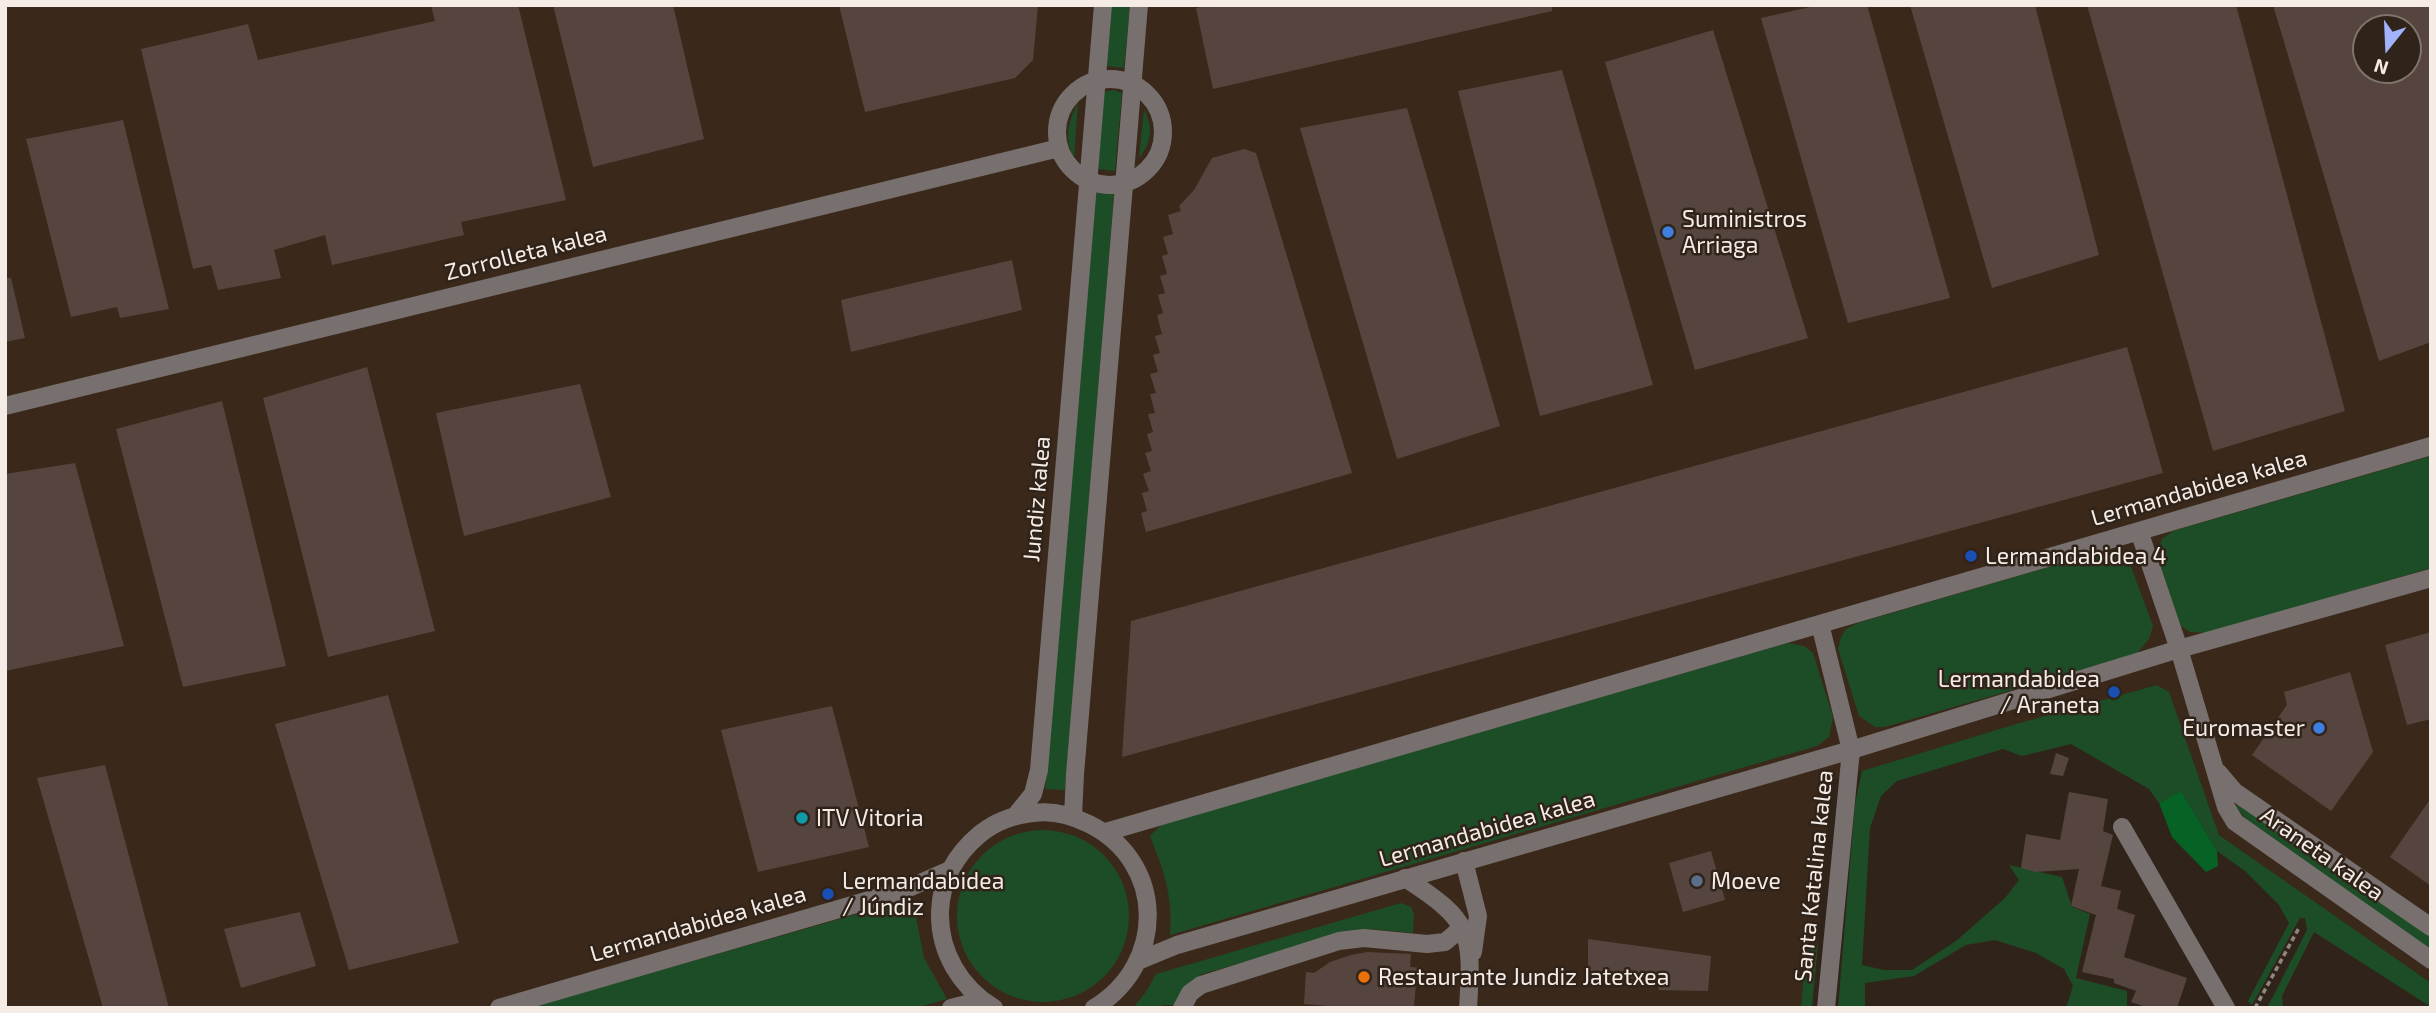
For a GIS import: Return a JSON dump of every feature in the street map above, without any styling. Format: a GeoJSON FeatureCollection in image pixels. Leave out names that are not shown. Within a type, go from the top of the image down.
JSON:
{"type":"FeatureCollection","features":[{"type":"Feature","properties":{"kind":"street","name":"Jundiz kalea"},"geometry":{"type":"LineString","coordinates":[[1016,815],[1033,794],[1039,771],[1103,5]]}},
{"type":"Feature","properties":{"kind":"street"},"geometry":{"type":"LineString","coordinates":[[1073,816],[1139,5]]}},
{"type":"Feature","properties":{"kind":"street"},"geometry":{"type":"LineString","coordinates":[[1097,80],[1133,83],[1143,88],[1152,98],[1162,121],[1162,143],[1153,162],[1138,177],[1124,184],[1088,182],[1064,162],[1059,148],[1058,122],[1067,98],[1081,87],[1097,80]]}},
{"type":"Feature","properties":{"kind":"street","name":"Zorrolleta kalea"},"geometry":{"type":"LineString","coordinates":[[5,406],[1059,148]]}},
{"type":"Feature","properties":{"kind":"street","name":"Lermandabidea kalea"},"geometry":{"type":"LineString","coordinates":[[1106,832],[2431,446]]}},
{"type":"Feature","properties":{"kind":"street","name":"Araneta kalea"},"geometry":{"type":"LineString","coordinates":[[2139,531],[2179,649],[2226,807],[2235,822],[2431,960]]}},
{"type":"Feature","properties":{"kind":"street","name":"Lermandabidea kalea"},"geometry":{"type":"LineString","coordinates":[[1138,961],[1177,945],[1851,750],[2179,649],[2431,578]]}},
{"type":"Feature","properties":{"kind":"street"},"geometry":{"type":"LineString","coordinates":[[1819,624],[1851,750]]}},
{"type":"Feature","properties":{"kind":"street","name":"Santa Katalina kalea"},"geometry":{"type":"LineString","coordinates":[[1826,1008],[1851,750]]}},
{"type":"Feature","properties":{"kind":"street","name":"Araneta kalea"},"geometry":{"type":"LineString","coordinates":[[2214,767],[2235,792],[2431,927]]}},
{"type":"Feature","properties":{"kind":"street"},"geometry":{"type":"LineString","coordinates":[[988,1004],[961,981],[947,955],[940,927],[941,898],[950,870],[974,839],[989,827],[1016,815],[1045,811],[1073,816],[1106,832],[1124,849],[1137,868],[1145,891],[1149,915],[1146,939],[1138,961],[1128,979],[1113,995],[1094,1008]]}},
{"type":"Feature","properties":{"kind":"street"},"geometry":{"type":"LineString","coordinates":[[2122,827],[2226,1008]]}},
{"type":"Feature","properties":{"kind":"street"},"geometry":{"type":"LineString","coordinates":[[1464,862],[1478,916],[1468,1008]]}},
{"type":"Feature","properties":{"kind":"street","name":"Lermandabidea kalea"},"geometry":{"type":"LineString","coordinates":[[499,1008],[904,890],[950,870]]}},
{"type":"Feature","properties":{"kind":"street"},"geometry":{"type":"LineString","coordinates":[[1405,878],[1438,899],[1459,923],[1470,950],[1471,966]]}},
{"type":"Feature","properties":{"kind":"street"},"geometry":{"type":"LineString","coordinates":[[1181,1008],[1190,993],[1201,985],[1339,941],[1364,938],[1427,944],[1445,942],[1458,931],[1459,923]]}},
{"type":"Feature","properties":{"kind":"street"},"geometry":{"type":"LineString","coordinates":[[951,1008],[988,1004]]}},
{"type":"Feature","properties":{"kind":"path"},"geometry":{"type":"LineString","coordinates":[[2256,1008],[2300,926]]}},
{"type":"Feature","properties":{"kind":"shaded area"},"geometry":{"type":"Polygon","coordinates":[[[5,5],[2431,5],[2431,983],[2219,835],[2169,692],[2157,685],[2016,724],[1830,781],[1818,944],[1806,947],[1801,1008],[5,1008],[5,5]]]}},
{"type":"Feature","properties":{"kind":"green space"},"geometry":{"type":"Polygon","coordinates":[[[1111,5],[1130,5],[1124,68],[1106,66],[1111,5]]]}},
{"type":"Feature","properties":{"kind":"green space"},"geometry":{"type":"Polygon","coordinates":[[[1114,90],[1122,93],[1115,171],[1098,169],[1104,92],[1114,90]]]}},
{"type":"Feature","properties":{"kind":"green space"},"geometry":{"type":"Polygon","coordinates":[[[1078,103],[1074,158],[1069,144],[1069,130],[1078,103]]]}},
{"type":"Feature","properties":{"kind":"green space"},"geometry":{"type":"Polygon","coordinates":[[[1144,109],[1150,134],[1147,146],[1139,158],[1144,109]]]}},
{"type":"Feature","properties":{"kind":"green space"},"geometry":{"type":"Polygon","coordinates":[[[1095,193],[1114,194],[1065,790],[1045,789],[1095,193]]]}},
{"type":"Feature","properties":{"kind":"green space"},"geometry":{"type":"Polygon","coordinates":[[[2431,456],[2431,568],[2207,633],[2190,632],[2181,626],[2155,557],[2162,539],[2173,531],[2431,456]]]}},
{"type":"Feature","properties":{"kind":"green space"},"geometry":{"type":"Polygon","coordinates":[[[2106,550],[2128,559],[2153,626],[2149,639],[2136,654],[1885,727],[1875,727],[1859,716],[1838,649],[1846,629],[1858,623],[2106,550]]]}},
{"type":"Feature","properties":{"kind":"green space"},"geometry":{"type":"Polygon","coordinates":[[[1788,643],[1804,646],[1813,653],[1833,717],[1829,737],[1817,746],[1170,935],[1170,908],[1166,884],[1150,836],[1162,824],[1788,643]]]}},
{"type":"Feature","properties":{"kind":"green space"},"geometry":{"type":"Polygon","coordinates":[[[2157,685],[2169,692],[2219,835],[2431,983],[2431,1007],[2314,932],[2282,996],[2283,1008],[2267,1008],[2307,930],[2305,918],[2300,918],[2252,1005],[2248,1001],[2289,923],[2279,905],[2245,871],[2217,851],[2181,791],[2159,803],[2149,789],[2071,744],[2022,756],[2003,749],[1897,781],[1881,796],[1870,828],[1862,965],[1884,970],[1912,970],[1956,941],[2005,898],[2019,880],[2009,865],[2062,877],[2072,907],[2090,914],[2076,978],[2127,991],[2127,1007],[2130,1008],[2066,1008],[2073,986],[2064,969],[2036,953],[1995,940],[1966,945],[1914,976],[1865,983],[1865,1008],[1838,1008],[1855,804],[1862,771],[2157,685]]]}},
{"type":"Feature","properties":{"kind":"green space"},"geometry":{"type":"Polygon","coordinates":[[[2181,791],[2217,851],[2218,866],[2206,872],[2172,837],[2159,803],[2181,791]]]}},
{"type":"Feature","properties":{"kind":"green space"},"geometry":{"type":"Polygon","coordinates":[[[2239,801],[2431,934],[2431,954],[2255,832],[2236,806],[2239,801]]]}},
{"type":"Feature","properties":{"kind":"green space"},"geometry":{"type":"Polygon","coordinates":[[[1043,830],[1076,836],[1104,855],[1123,883],[1129,916],[1123,949],[1104,977],[1076,996],[1043,1002],[1010,996],[982,977],[963,949],[957,916],[963,883],[982,855],[1010,836],[1043,830]]]}},
{"type":"Feature","properties":{"kind":"green space"},"geometry":{"type":"Polygon","coordinates":[[[903,901],[914,907],[924,958],[947,999],[916,1008],[528,1008],[903,901]]]}},
{"type":"Feature","properties":{"kind":"green space"},"geometry":{"type":"Polygon","coordinates":[[[1401,903],[1411,907],[1414,914],[1413,933],[1370,929],[1348,932],[1199,975],[1198,982],[1183,990],[1174,1005],[1133,1008],[1156,974],[1401,903]]]}},
{"type":"Feature","properties":{"kind":"green space"},"geometry":{"type":"Polygon","coordinates":[[[1818,944],[1812,1008],[1801,1008],[1806,947],[1818,944]]]}},
{"type":"Feature","properties":{"kind":"building"},"geometry":{"type":"Polygon","coordinates":[[[431,5],[518,5],[566,200],[461,222],[464,235],[332,265],[325,235],[274,250],[281,278],[218,290],[211,265],[193,269],[141,49],[248,24],[258,60],[435,21],[431,5]]]}},
{"type":"Feature","properties":{"kind":"building"},"geometry":{"type":"Polygon","coordinates":[[[553,5],[673,5],[704,139],[593,167],[553,5]]]}},
{"type":"Feature","properties":{"kind":"building"},"geometry":{"type":"Polygon","coordinates":[[[839,5],[1038,5],[1033,60],[1015,78],[865,112],[839,5]]]}},
{"type":"Feature","properties":{"kind":"building"},"geometry":{"type":"Polygon","coordinates":[[[1209,5],[1552,5],[1552,11],[1213,89],[1196,8],[1209,5]]]}},
{"type":"Feature","properties":{"kind":"building"},"geometry":{"type":"Polygon","coordinates":[[[1819,5],[1867,5],[1950,298],[1848,323],[1761,18],[1819,5]]]}},
{"type":"Feature","properties":{"kind":"building"},"geometry":{"type":"Polygon","coordinates":[[[1910,5],[2035,5],[2099,255],[1992,288],[1910,5]]]}},
{"type":"Feature","properties":{"kind":"building"},"geometry":{"type":"Polygon","coordinates":[[[2087,5],[2236,5],[2345,411],[2213,451],[2087,5]]]}},
{"type":"Feature","properties":{"kind":"building"},"geometry":{"type":"Polygon","coordinates":[[[2273,5],[2431,5],[2431,342],[2379,361],[2273,5]]]}},
{"type":"Feature","properties":{"kind":"building"},"geometry":{"type":"Polygon","coordinates":[[[1713,30],[1808,338],[1695,370],[1605,62],[1713,30]]]}},
{"type":"Feature","properties":{"kind":"building"},"geometry":{"type":"Polygon","coordinates":[[[1562,70],[1653,385],[1540,416],[1458,91],[1562,70]]]}},
{"type":"Feature","properties":{"kind":"building"},"geometry":{"type":"Polygon","coordinates":[[[1407,108],[1500,426],[1397,459],[1300,128],[1407,108]]]}},
{"type":"Feature","properties":{"kind":"building"},"geometry":{"type":"Polygon","coordinates":[[[123,120],[169,309],[120,318],[117,307],[71,317],[26,139],[123,120]]]}},
{"type":"Feature","properties":{"kind":"building"},"geometry":{"type":"Polygon","coordinates":[[[1244,149],[1256,153],[1352,473],[1146,532],[1141,513],[1147,511],[1142,493],[1149,491],[1143,474],[1151,471],[1145,453],[1152,451],[1147,434],[1153,432],[1148,414],[1155,413],[1150,394],[1156,393],[1150,374],[1158,372],[1153,355],[1160,353],[1155,336],[1162,334],[1157,315],[1163,313],[1158,295],[1165,293],[1160,276],[1167,274],[1162,256],[1168,254],[1163,237],[1173,234],[1168,215],[1181,211],[1179,206],[1194,190],[1212,158],[1244,149]]]}},
{"type":"Feature","properties":{"kind":"building"},"geometry":{"type":"Polygon","coordinates":[[[1012,260],[1022,310],[851,352],[841,300],[1012,260]]]}},
{"type":"Feature","properties":{"kind":"building"},"geometry":{"type":"Polygon","coordinates":[[[5,278],[11,278],[25,338],[5,342],[5,278]]]}},
{"type":"Feature","properties":{"kind":"building"},"geometry":{"type":"Polygon","coordinates":[[[2127,347],[2163,473],[1122,757],[1131,621],[2127,347]]]}},
{"type":"Feature","properties":{"kind":"building"},"geometry":{"type":"Polygon","coordinates":[[[367,367],[435,631],[328,657],[263,398],[367,367]]]}},
{"type":"Feature","properties":{"kind":"building"},"geometry":{"type":"Polygon","coordinates":[[[580,384],[611,497],[464,536],[436,413],[580,384]]]}},
{"type":"Feature","properties":{"kind":"building"},"geometry":{"type":"Polygon","coordinates":[[[222,401],[286,666],[183,687],[116,429],[222,401]]]}},
{"type":"Feature","properties":{"kind":"building"},"geometry":{"type":"Polygon","coordinates":[[[75,463],[124,646],[5,671],[5,474],[75,463]]]}},
{"type":"Feature","properties":{"kind":"building"},"geometry":{"type":"Polygon","coordinates":[[[2431,632],[2431,719],[2407,725],[2385,645],[2431,632]]]}},
{"type":"Feature","properties":{"kind":"building","name":"Euromaster"},"geometry":{"type":"Polygon","coordinates":[[[2350,672],[2373,752],[2331,811],[2252,755],[2287,705],[2284,692],[2350,672]]]}},
{"type":"Feature","properties":{"kind":"building"},"geometry":{"type":"Polygon","coordinates":[[[388,695],[459,943],[349,970],[275,724],[388,695]]]}},
{"type":"Feature","properties":{"kind":"building","name":"ITV Vitoria"},"geometry":{"type":"Polygon","coordinates":[[[832,706],[869,847],[758,872],[721,730],[832,706]]]}},
{"type":"Feature","properties":{"kind":"building"},"geometry":{"type":"Polygon","coordinates":[[[2056,753],[2069,758],[2063,776],[2050,774],[2056,753]]]}},
{"type":"Feature","properties":{"kind":"building"},"geometry":{"type":"Polygon","coordinates":[[[105,765],[169,1008],[103,1008],[37,778],[105,765]]]}},
{"type":"Feature","properties":{"kind":"building"},"geometry":{"type":"Polygon","coordinates":[[[2069,792],[2108,799],[2103,831],[2113,835],[2101,886],[2121,891],[2117,909],[2135,915],[2124,957],[2187,978],[2177,1008],[2149,1008],[2131,1002],[2136,991],[2114,983],[2114,979],[2082,972],[2096,915],[2071,906],[2079,869],[2036,872],[2021,868],[2026,834],[2060,840],[2069,792]]]}},
{"type":"Feature","properties":{"kind":"building"},"geometry":{"type":"Polygon","coordinates":[[[2431,798],[2431,886],[2390,857],[2431,798]]]}},
{"type":"Feature","properties":{"kind":"building","name":"Moeve"},"geometry":{"type":"Polygon","coordinates":[[[1711,851],[1725,900],[1683,912],[1669,863],[1711,851]]]}},
{"type":"Feature","properties":{"kind":"building"},"geometry":{"type":"Polygon","coordinates":[[[300,912],[316,966],[241,988],[224,929],[300,912]]]}},
{"type":"Feature","properties":{"kind":"building"},"geometry":{"type":"Polygon","coordinates":[[[1588,939],[1711,956],[1708,991],[1659,990],[1656,980],[1607,976],[1605,981],[1588,981],[1588,939]]]}},
{"type":"Feature","properties":{"kind":"building","name":"Restaurante Jundiz Jatetxea"},"geometry":{"type":"Polygon","coordinates":[[[1367,952],[1411,954],[1410,967],[1423,968],[1422,982],[1416,981],[1414,1008],[1353,1008],[1304,1004],[1306,972],[1314,973],[1330,962],[1367,952]]]}},
{"type":"Feature","properties":{"kind":"place","name":"Suministros Arriaga"},"geometry":{"type":"Point","coordinates":[1668,232]}},
{"type":"Feature","properties":{"kind":"place","name":"Lermandabidea 4"},"geometry":{"type":"Point","coordinates":[1971,556]}},
{"type":"Feature","properties":{"kind":"place","name":"Lermandabidea / Araneta"},"geometry":{"type":"Point","coordinates":[2114,692]}},
{"type":"Feature","properties":{"kind":"place","name":"Euromaster"},"geometry":{"type":"Point","coordinates":[2319,728]}},
{"type":"Feature","properties":{"kind":"place","name":"ITV Vitoria"},"geometry":{"type":"Point","coordinates":[802,818]}},
{"type":"Feature","properties":{"kind":"place","name":"Moeve"},"geometry":{"type":"Point","coordinates":[1697,881]}},
{"type":"Feature","properties":{"kind":"place","name":"Lermandabidea / Júndiz"},"geometry":{"type":"Point","coordinates":[828,894]}},
{"type":"Feature","properties":{"kind":"place","name":"Restaurante Jundiz Jatetxea"},"geometry":{"type":"Point","coordinates":[1364,977]}}]}
